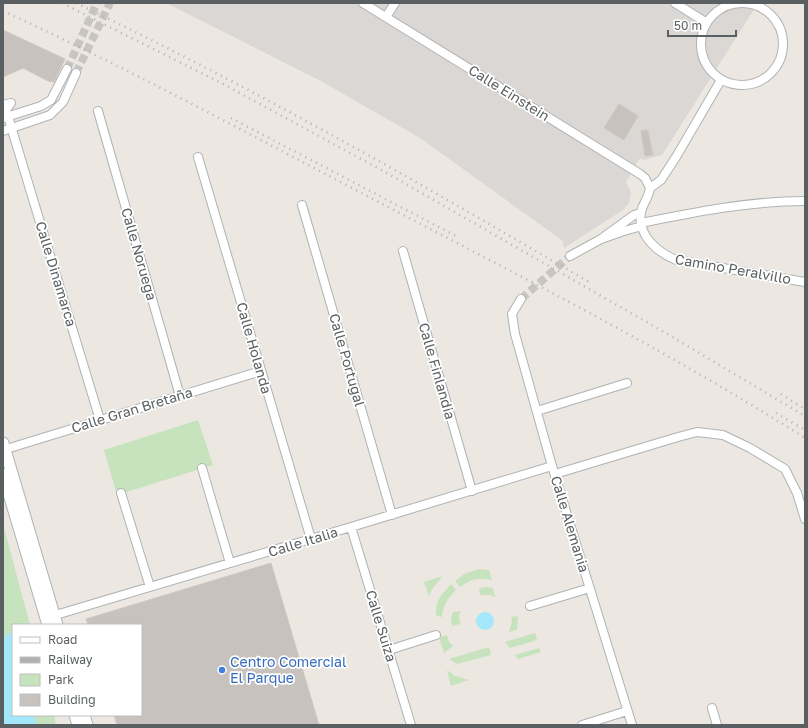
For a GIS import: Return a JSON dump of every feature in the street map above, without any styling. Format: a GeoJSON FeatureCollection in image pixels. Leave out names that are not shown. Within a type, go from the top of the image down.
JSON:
{"type":"FeatureCollection","features":[{"type":"Feature","properties":{"kind":"main road"},"geometry":{"type":"LineString","coordinates":[[4,447],[51,621]]}},
{"type":"Feature","properties":{"kind":"main road"},"geometry":{"type":"LineString","coordinates":[[3,474],[51,621]]}},
{"type":"Feature","properties":{"kind":"street","name":"Calle Einstein"},"geometry":{"type":"LineString","coordinates":[[363,3],[640,174],[645,178],[650,188]]}},
{"type":"Feature","properties":{"kind":"street"},"geometry":{"type":"LineString","coordinates":[[386,17],[395,3]]}},
{"type":"Feature","properties":{"kind":"street"},"geometry":{"type":"LineString","coordinates":[[675,3],[707,23]]}},
{"type":"Feature","properties":{"kind":"street"},"geometry":{"type":"LineString","coordinates":[[739,3],[765,6],[781,31],[783,45],[780,59],[773,71],[762,80],[749,84],[734,84],[721,80],[711,71],[704,60],[701,48],[702,35],[707,23],[716,13],[726,6],[739,3]]}},
{"type":"Feature","properties":{"kind":"street"},"geometry":{"type":"LineString","coordinates":[[5,111],[41,106],[51,100],[67,68]]}},
{"type":"Feature","properties":{"kind":"street"},"geometry":{"type":"LineString","coordinates":[[3,131],[50,115],[63,102],[76,73]]}},
{"type":"Feature","properties":{"kind":"street"},"geometry":{"type":"LineString","coordinates":[[650,188],[660,180],[676,158],[721,80]]}},
{"type":"Feature","properties":{"kind":"street","name":"Calle Dinamarca"},"geometry":{"type":"LineString","coordinates":[[5,111],[12,128],[100,420]]}},
{"type":"Feature","properties":{"kind":"street","name":"Calle Noruega"},"geometry":{"type":"LineString","coordinates":[[98,111],[180,396]]}},
{"type":"Feature","properties":{"kind":"street","name":"Calle Holanda"},"geometry":{"type":"LineString","coordinates":[[198,156],[311,539]]}},
{"type":"Feature","properties":{"kind":"street","name":"Camino Peralvillo"},"geometry":{"type":"LineString","coordinates":[[650,188],[641,213],[641,225],[644,234],[657,250],[665,255],[676,260],[805,282]]}},
{"type":"Feature","properties":{"kind":"street"},"geometry":{"type":"LineString","coordinates":[[601,239],[641,225],[716,208],[787,201],[805,201]]}},
{"type":"Feature","properties":{"kind":"street","name":"Calle Portugal"},"geometry":{"type":"LineString","coordinates":[[302,205],[392,515]]}},
{"type":"Feature","properties":{"kind":"street"},"geometry":{"type":"LineString","coordinates":[[570,256],[601,239],[634,215],[641,213]]}},
{"type":"Feature","properties":{"kind":"street","name":"Calle Finlandia"},"geometry":{"type":"LineString","coordinates":[[403,251],[472,490]]}},
{"type":"Feature","properties":{"kind":"street","name":"Calle Alemania"},"geometry":{"type":"LineString","coordinates":[[521,298],[512,314],[513,323],[552,466],[632,725]]}},
{"type":"Feature","properties":{"kind":"street","name":"Calle Gran Bretaña"},"geometry":{"type":"LineString","coordinates":[[4,447],[100,420],[261,371]]}},
{"type":"Feature","properties":{"kind":"street"},"geometry":{"type":"LineString","coordinates":[[537,411],[627,383]]}},
{"type":"Feature","properties":{"kind":"street"},"geometry":{"type":"LineString","coordinates":[[555,474],[697,432],[723,434],[785,469],[797,493],[805,519]]}},
{"type":"Feature","properties":{"kind":"street","name":"Calle Italia"},"geometry":{"type":"LineString","coordinates":[[51,621],[230,563],[552,466]]}},
{"type":"Feature","properties":{"kind":"street"},"geometry":{"type":"LineString","coordinates":[[202,468],[230,563]]}},
{"type":"Feature","properties":{"kind":"street"},"geometry":{"type":"LineString","coordinates":[[121,493],[150,588]]}},
{"type":"Feature","properties":{"kind":"street","name":"Calle Suiza"},"geometry":{"type":"LineString","coordinates":[[352,527],[412,725]]}},
{"type":"Feature","properties":{"kind":"street"},"geometry":{"type":"LineString","coordinates":[[530,606],[590,588]]}},
{"type":"Feature","properties":{"kind":"street"},"geometry":{"type":"LineString","coordinates":[[389,650],[436,635]]}},
{"type":"Feature","properties":{"kind":"street"},"geometry":{"type":"LineString","coordinates":[[712,708],[717,725]]}},
{"type":"Feature","properties":{"kind":"street"},"geometry":{"type":"LineString","coordinates":[[582,725],[627,711]]}},
{"type":"Feature","properties":{"kind":"shaded area"},"geometry":{"type":"Polygon","coordinates":[[[166,3],[758,3],[662,155],[644,160],[640,158],[626,182],[631,193],[629,203],[623,210],[564,248],[563,241],[420,138],[321,81],[166,3]]]}},
{"type":"Feature","properties":{"kind":"green space"},"geometry":{"type":"Polygon","coordinates":[[[198,420],[213,465],[117,495],[104,450],[198,420]]]}},
{"type":"Feature","properties":{"kind":"green space"},"geometry":{"type":"Polygon","coordinates":[[[3,524],[30,624],[12,624],[12,716],[54,716],[56,725],[3,725],[3,524]]]}},
{"type":"Feature","properties":{"kind":"green space"},"geometry":{"type":"Polygon","coordinates":[[[479,569],[489,570],[492,580],[475,579],[460,587],[455,581],[464,574],[479,569]]]}},
{"type":"Feature","properties":{"kind":"green space"},"geometry":{"type":"Polygon","coordinates":[[[443,576],[432,589],[429,597],[424,582],[443,576]]]}},
{"type":"Feature","properties":{"kind":"green space"},"geometry":{"type":"Polygon","coordinates":[[[451,584],[456,590],[446,603],[442,617],[436,615],[438,602],[451,584]]]}},
{"type":"Feature","properties":{"kind":"green space"},"geometry":{"type":"Polygon","coordinates":[[[479,588],[493,588],[495,597],[490,595],[480,595],[479,588]]]}},
{"type":"Feature","properties":{"kind":"green space"},"geometry":{"type":"Polygon","coordinates":[[[461,611],[459,615],[460,624],[452,626],[451,618],[453,612],[461,611]]]}},
{"type":"Feature","properties":{"kind":"green space"},"geometry":{"type":"Polygon","coordinates":[[[518,616],[517,630],[509,632],[512,622],[511,617],[518,616]]]}},
{"type":"Feature","properties":{"kind":"green space"},"geometry":{"type":"Polygon","coordinates":[[[535,633],[537,640],[510,648],[505,642],[535,633]]]}},
{"type":"Feature","properties":{"kind":"green space"},"geometry":{"type":"Polygon","coordinates":[[[447,635],[449,642],[453,646],[444,653],[439,637],[447,635]]]}},
{"type":"Feature","properties":{"kind":"green space"},"geometry":{"type":"Polygon","coordinates":[[[489,647],[491,655],[457,664],[449,659],[489,647]]]}},
{"type":"Feature","properties":{"kind":"green space"},"geometry":{"type":"Polygon","coordinates":[[[539,648],[541,652],[518,659],[515,655],[539,648]]]}},
{"type":"Feature","properties":{"kind":"green space"},"geometry":{"type":"Polygon","coordinates":[[[447,670],[455,676],[469,680],[451,686],[447,670]]]}},
{"type":"Feature","properties":{"kind":"water"},"geometry":{"type":"Polygon","coordinates":[[[485,612],[491,615],[494,621],[491,627],[485,630],[479,627],[476,621],[479,615],[485,612]]]}},
{"type":"Feature","properties":{"kind":"water"},"geometry":{"type":"Polygon","coordinates":[[[10,631],[12,638],[12,716],[34,716],[36,725],[3,725],[3,641],[10,631]]]}},
{"type":"Feature","properties":{"kind":"building"},"geometry":{"type":"Polygon","coordinates":[[[3,30],[65,59],[54,82],[48,81],[23,68],[3,77],[3,30]]]}},
{"type":"Feature","properties":{"kind":"building"},"geometry":{"type":"Polygon","coordinates":[[[619,104],[638,116],[624,140],[604,128],[619,104]]]}},
{"type":"Feature","properties":{"kind":"building"},"geometry":{"type":"Polygon","coordinates":[[[648,130],[653,155],[645,156],[641,131],[648,130]]]}},
{"type":"Feature","properties":{"kind":"building","name":"Centro Comercial El Parque"},"geometry":{"type":"Polygon","coordinates":[[[271,563],[319,725],[117,725],[114,716],[142,716],[142,624],[88,624],[86,619],[271,563]]]}},
{"type":"Feature","properties":{"kind":"tunnel"},"geometry":{"type":"LineString","coordinates":[[67,69],[97,3]]}},
{"type":"Feature","properties":{"kind":"tunnel"},"geometry":{"type":"LineString","coordinates":[[76,73],[110,3]]}},
{"type":"Feature","properties":{"kind":"tunnel"},"geometry":{"type":"LineString","coordinates":[[521,299],[570,256]]}},
{"type":"Feature","properties":{"kind":"railway"},"geometry":{"type":"LineString","coordinates":[[62,3],[225,85],[385,172],[664,332],[805,416]]}},
{"type":"Feature","properties":{"kind":"railway"},"geometry":{"type":"LineString","coordinates":[[76,3],[197,63],[286,110],[419,184],[591,283]]}},
{"type":"Feature","properties":{"kind":"railway"},"geometry":{"type":"LineString","coordinates":[[3,11],[149,82],[548,290],[703,376],[805,438]]}},
{"type":"Feature","properties":{"kind":"railway"},"geometry":{"type":"LineString","coordinates":[[231,118],[458,237]]}},
{"type":"Feature","properties":{"kind":"railway"},"geometry":{"type":"LineString","coordinates":[[781,394],[805,409]]}},
{"type":"Feature","properties":{"kind":"railway"},"geometry":{"type":"LineString","coordinates":[[776,413],[805,430]]}},
{"type":"Feature","properties":{"kind":"place","name":"Centro Comercial El Parque"},"geometry":{"type":"Point","coordinates":[222,670]}}]}
